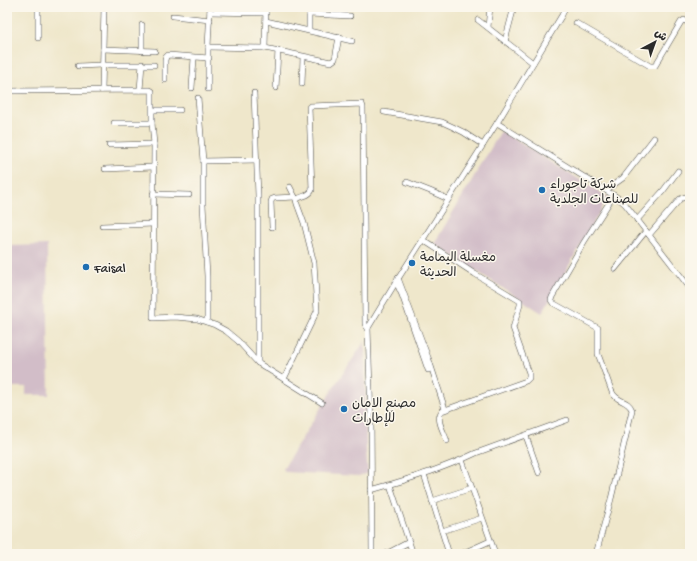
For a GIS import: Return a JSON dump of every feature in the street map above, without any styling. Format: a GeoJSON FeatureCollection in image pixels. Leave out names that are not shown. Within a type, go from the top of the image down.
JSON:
{"type":"FeatureCollection","features":[{"type":"Feature","properties":{"kind":"street"},"geometry":{"type":"LineString","coordinates":[[38,7],[38,38]]}},
{"type":"Feature","properties":{"kind":"street"},"geometry":{"type":"LineString","coordinates":[[102,90],[104,7]]}},
{"type":"Feature","properties":{"kind":"street"},"geometry":{"type":"LineString","coordinates":[[309,7],[309,30]]}},
{"type":"Feature","properties":{"kind":"street"},"geometry":{"type":"LineString","coordinates":[[488,27],[490,7]]}},
{"type":"Feature","properties":{"kind":"street"},"geometry":{"type":"LineString","coordinates":[[505,41],[514,7]]}},
{"type":"Feature","properties":{"kind":"street"},"geometry":{"type":"LineString","coordinates":[[368,328],[497,123],[566,7]]}},
{"type":"Feature","properties":{"kind":"street"},"geometry":{"type":"LineString","coordinates":[[208,89],[210,9],[266,10],[265,48]]}},
{"type":"Feature","properties":{"kind":"street"},"geometry":{"type":"LineString","coordinates":[[309,14],[350,16]]}},
{"type":"Feature","properties":{"kind":"street"},"geometry":{"type":"LineString","coordinates":[[173,16],[210,20]]}},
{"type":"Feature","properties":{"kind":"street"},"geometry":{"type":"LineString","coordinates":[[478,20],[532,63]]}},
{"type":"Feature","properties":{"kind":"street"},"geometry":{"type":"LineString","coordinates":[[576,23],[650,66],[655,66],[681,22],[684,20],[690,24]]}},
{"type":"Feature","properties":{"kind":"street"},"geometry":{"type":"LineString","coordinates":[[266,21],[352,40]]}},
{"type":"Feature","properties":{"kind":"street"},"geometry":{"type":"LineString","coordinates":[[142,25],[142,51]]}},
{"type":"Feature","properties":{"kind":"street"},"geometry":{"type":"LineString","coordinates":[[208,47],[265,48],[331,62],[335,60],[339,37]]}},
{"type":"Feature","properties":{"kind":"street"},"geometry":{"type":"LineString","coordinates":[[103,49],[155,51]]}},
{"type":"Feature","properties":{"kind":"street"},"geometry":{"type":"LineString","coordinates":[[276,88],[278,50]]}},
{"type":"Feature","properties":{"kind":"street"},"geometry":{"type":"LineString","coordinates":[[164,80],[165,60],[168,56],[209,58]]}},
{"type":"Feature","properties":{"kind":"street"},"geometry":{"type":"LineString","coordinates":[[302,84],[304,57]]}},
{"type":"Feature","properties":{"kind":"street"},"geometry":{"type":"LineString","coordinates":[[192,88],[194,58]]}},
{"type":"Feature","properties":{"kind":"street"},"geometry":{"type":"LineString","coordinates":[[140,90],[142,64]]}},
{"type":"Feature","properties":{"kind":"street"},"geometry":{"type":"LineString","coordinates":[[78,66],[154,64]]}},
{"type":"Feature","properties":{"kind":"street"},"geometry":{"type":"LineString","coordinates":[[7,91],[152,91],[152,123],[154,144],[153,318],[197,318],[215,325],[226,331],[238,341],[258,363],[322,403]]}},
{"type":"Feature","properties":{"kind":"street"},"geometry":{"type":"LineString","coordinates":[[254,93],[258,196],[258,363]]}},
{"type":"Feature","properties":{"kind":"street"},"geometry":{"type":"LineString","coordinates":[[198,98],[203,161],[207,322]]}},
{"type":"Feature","properties":{"kind":"street"},"geometry":{"type":"LineString","coordinates":[[272,227],[272,199],[296,198],[308,195],[312,190],[310,106],[362,104],[365,324],[368,328],[371,420],[372,554]]}},
{"type":"Feature","properties":{"kind":"street"},"geometry":{"type":"LineString","coordinates":[[153,110],[180,110]]}},
{"type":"Feature","properties":{"kind":"street"},"geometry":{"type":"LineString","coordinates":[[384,112],[442,122],[464,132],[482,145]]}},
{"type":"Feature","properties":{"kind":"street"},"geometry":{"type":"LineString","coordinates":[[114,123],[152,123]]}},
{"type":"Feature","properties":{"kind":"street"},"geometry":{"type":"LineString","coordinates":[[497,123],[614,195],[625,204],[690,288]]}},
{"type":"Feature","properties":{"kind":"street"},"geometry":{"type":"LineString","coordinates":[[606,190],[623,178],[654,138]]}},
{"type":"Feature","properties":{"kind":"street"},"geometry":{"type":"LineString","coordinates":[[109,145],[154,144]]}},
{"type":"Feature","properties":{"kind":"street"},"geometry":{"type":"LineString","coordinates":[[203,161],[256,160]]}},
{"type":"Feature","properties":{"kind":"street"},"geometry":{"type":"LineString","coordinates":[[106,169],[153,168]]}},
{"type":"Feature","properties":{"kind":"street"},"geometry":{"type":"LineString","coordinates":[[637,220],[678,172]]}},
{"type":"Feature","properties":{"kind":"street"},"geometry":{"type":"LineString","coordinates":[[407,182],[448,199]]}},
{"type":"Feature","properties":{"kind":"street"},"geometry":{"type":"LineString","coordinates":[[284,379],[317,310],[314,263],[304,223],[296,198],[290,187]]}},
{"type":"Feature","properties":{"kind":"street"},"geometry":{"type":"LineString","coordinates":[[153,194],[189,195]]}},
{"type":"Feature","properties":{"kind":"street"},"geometry":{"type":"LineString","coordinates":[[596,554],[611,499],[632,407],[614,397],[598,354],[598,328],[553,303],[551,300],[584,242],[614,195]]}},
{"type":"Feature","properties":{"kind":"street"},"geometry":{"type":"LineString","coordinates":[[615,269],[680,199],[685,197],[690,198]]}},
{"type":"Feature","properties":{"kind":"street"},"geometry":{"type":"LineString","coordinates":[[102,226],[153,224]]}},
{"type":"Feature","properties":{"kind":"street"},"geometry":{"type":"LineString","coordinates":[[423,240],[475,274],[516,298],[520,302],[513,328],[529,373],[528,380],[445,409],[439,416],[439,420],[447,441]]}},
{"type":"Feature","properties":{"kind":"street"},"geometry":{"type":"LineString","coordinates":[[397,280],[428,370]]}},
{"type":"Feature","properties":{"kind":"street"},"geometry":{"type":"LineString","coordinates":[[397,280],[429,360],[445,409]]}},
{"type":"Feature","properties":{"kind":"street"},"geometry":{"type":"LineString","coordinates":[[371,490],[424,474],[462,460],[476,453],[567,420]]}},
{"type":"Feature","properties":{"kind":"street"},"geometry":{"type":"LineString","coordinates":[[526,436],[539,473]]}},
{"type":"Feature","properties":{"kind":"street"},"geometry":{"type":"LineString","coordinates":[[462,460],[495,553]]}},
{"type":"Feature","properties":{"kind":"street"},"geometry":{"type":"LineString","coordinates":[[424,474],[449,554]]}},
{"type":"Feature","properties":{"kind":"street"},"geometry":{"type":"LineString","coordinates":[[390,485],[413,554]]}},
{"type":"Feature","properties":{"kind":"street"},"geometry":{"type":"LineString","coordinates":[[432,501],[472,488]]}},
{"type":"Feature","properties":{"kind":"street"},"geometry":{"type":"LineString","coordinates":[[442,531],[482,518]]}},
{"type":"Feature","properties":{"kind":"street"},"geometry":{"type":"LineString","coordinates":[[461,554],[490,541]]}},
{"type":"Feature","properties":{"kind":"street"},"geometry":{"type":"LineString","coordinates":[[386,554],[409,542]]}},
{"type":"Feature","properties":{"kind":"shaded area"},"geometry":{"type":"Polygon","coordinates":[[[501,131],[608,197],[542,313],[434,244],[501,131]]]}},
{"type":"Feature","properties":{"kind":"shaded area"},"geometry":{"type":"Polygon","coordinates":[[[47,245],[49,395],[26,395],[26,387],[7,387],[7,246],[47,245]]]}},
{"type":"Feature","properties":{"kind":"shaded area"},"geometry":{"type":"Polygon","coordinates":[[[365,341],[366,451],[368,473],[359,476],[286,472],[283,469],[335,385],[365,341]]]}},
{"type":"Feature","properties":{"kind":"place","name":"شركة تاجوراء للصناعات الجلدية"},"geometry":{"type":"Point","coordinates":[542,190]}},
{"type":"Feature","properties":{"kind":"place","name":"مغسلة اليمامة الحديثة"},"geometry":{"type":"Point","coordinates":[412,263]}},
{"type":"Feature","properties":{"kind":"place","name":"Faisal"},"geometry":{"type":"Point","coordinates":[86,267]}},
{"type":"Feature","properties":{"kind":"place","name":"مصنع الامان للإطارات"},"geometry":{"type":"Point","coordinates":[344,409]}}]}
